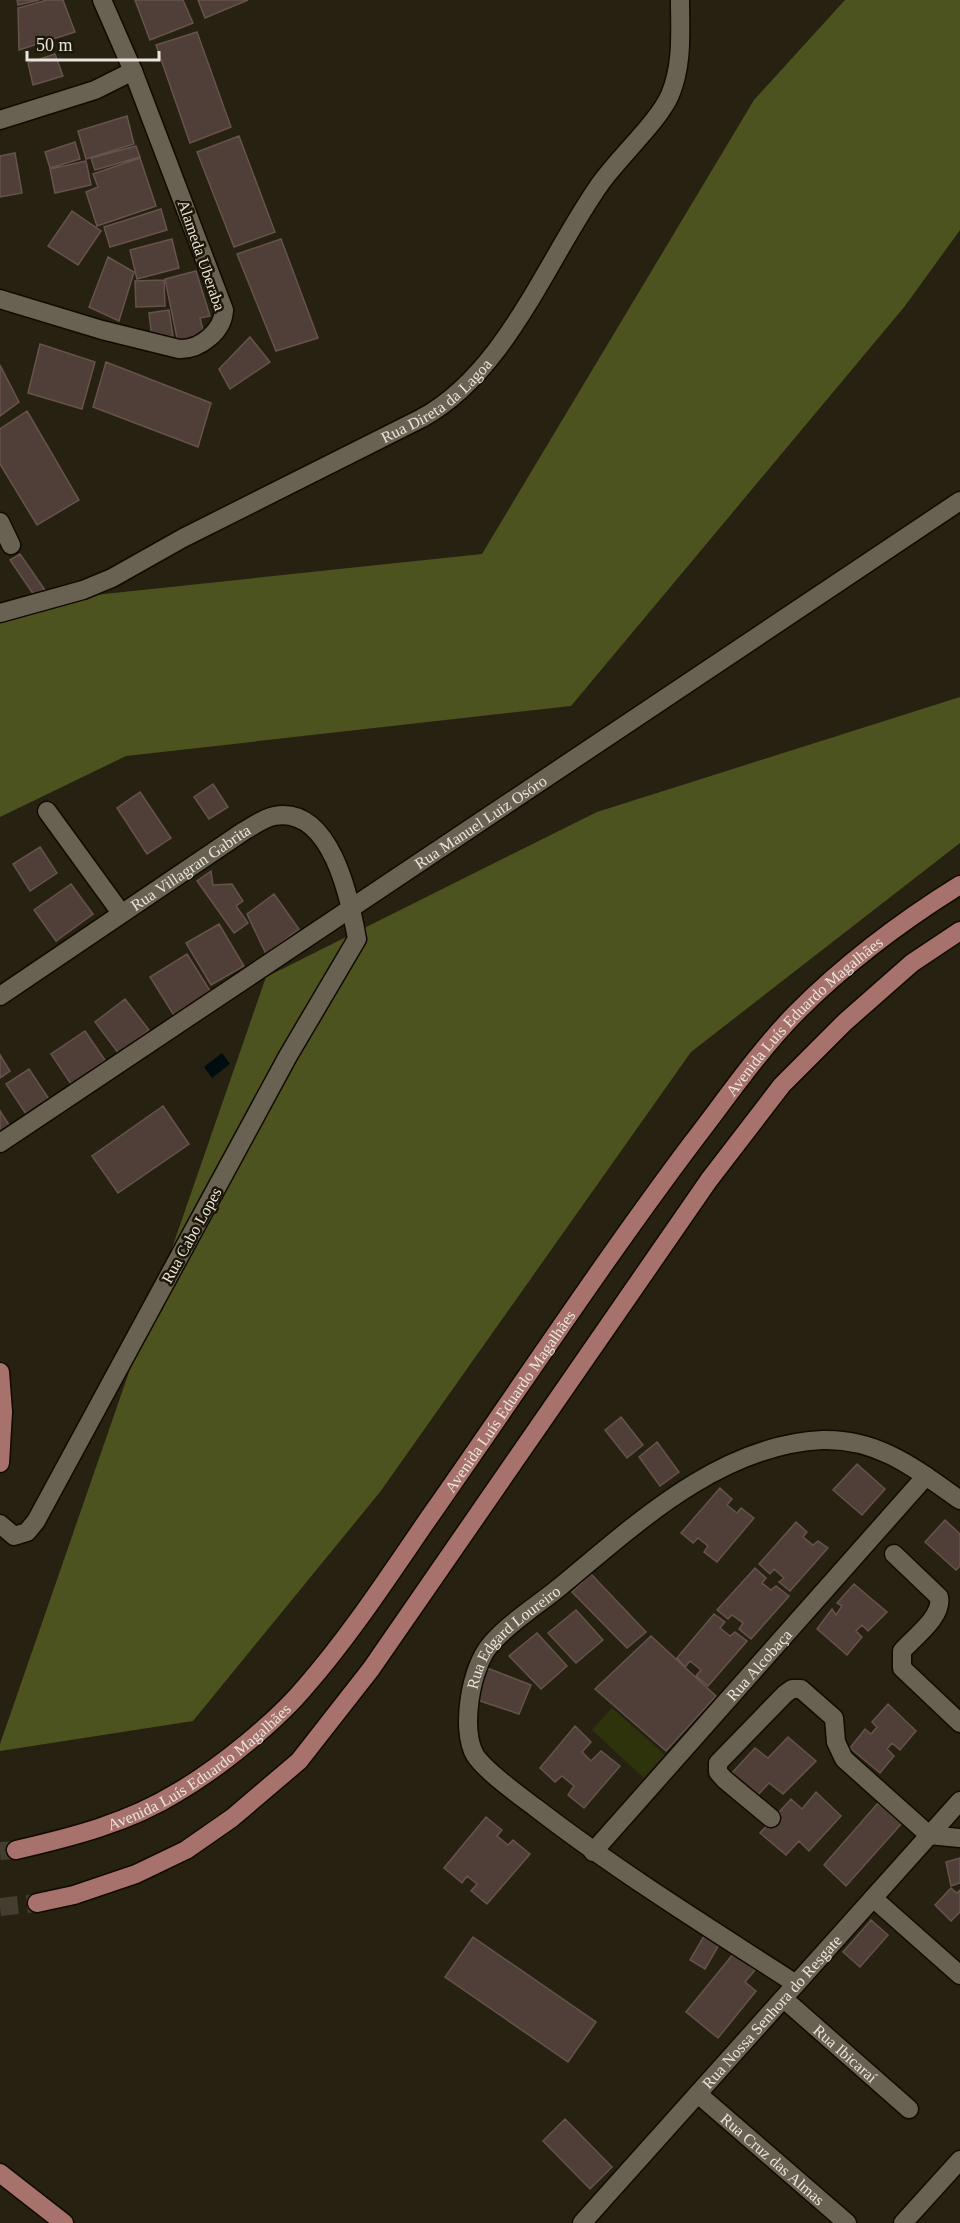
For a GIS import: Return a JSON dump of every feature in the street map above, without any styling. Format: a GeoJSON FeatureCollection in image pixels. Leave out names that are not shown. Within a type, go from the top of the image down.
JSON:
{"type":"FeatureCollection","features":[{"type":"Feature","properties":{"kind":"main road","name":"Avenida Luís Eduardo Magalhães"},"geometry":{"type":"LineString","coordinates":[[16,1850],[91,1832],[130,1818],[178,1792],[233,1754],[305,1688],[428,1520],[659,1186],[751,1065],[796,1013],[841,973],[907,918],[960,885]]}},
{"type":"Feature","properties":{"kind":"main road","name":"Avenida Luís Eduardo Magalhães"},"geometry":{"type":"LineString","coordinates":[[37,1903],[74,1895],[135,1874],[186,1850],[232,1818],[299,1761],[371,1669],[709,1180],[782,1085],[845,1022],[912,963],[960,931]]}},
{"type":"Feature","properties":{"kind":"main road"},"geometry":{"type":"LineString","coordinates":[[0,1372],[3,1412],[0,1463]]}},
{"type":"Feature","properties":{"kind":"main road"},"geometry":{"type":"LineString","coordinates":[[0,2173],[64,2223]]}},
{"type":"Feature","properties":{"kind":"street","name":"Alameda Uberaba"},"geometry":{"type":"LineString","coordinates":[[0,299],[102,330],[179,349],[199,345],[220,326],[224,310],[133,71],[102,0]]}},
{"type":"Feature","properties":{"kind":"street","name":"Rua Direta da Lagoa"},"geometry":{"type":"LineString","coordinates":[[0,613],[83,590],[112,578],[183,538],[422,418],[447,404],[460,393],[499,347],[599,186],[666,102],[675,81],[682,41],[680,0]]}},
{"type":"Feature","properties":{"kind":"street"},"geometry":{"type":"LineString","coordinates":[[0,120],[95,90],[133,71]]}},
{"type":"Feature","properties":{"kind":"street","name":"Rua Manuel Luiz Osóro"},"geometry":{"type":"LineString","coordinates":[[0,1143],[960,501]]}},
{"type":"Feature","properties":{"kind":"street"},"geometry":{"type":"LineString","coordinates":[[0,522],[11,545]]}},
{"type":"Feature","properties":{"kind":"street"},"geometry":{"type":"LineString","coordinates":[[47,811],[121,913]]}},
{"type":"Feature","properties":{"kind":"street","name":"Rua Villagran Gabrita"},"geometry":{"type":"LineString","coordinates":[[0,996],[244,831],[273,816],[294,817],[313,826],[330,848],[352,908]]}},
{"type":"Feature","properties":{"kind":"street","name":"Rua Cabo Lopes"},"geometry":{"type":"LineString","coordinates":[[0,1524],[14,1536],[27,1532],[36,1521],[288,1056],[357,939],[352,908]]}},
{"type":"Feature","properties":{"kind":"street","name":"Rua Edgard Loureiro"},"geometry":{"type":"LineString","coordinates":[[796,1984],[593,1852],[505,1784],[475,1755],[468,1720],[474,1676],[490,1645],[646,1516],[701,1480],[745,1459],[780,1447],[821,1440],[862,1442],[896,1456],[960,1500]]}},
{"type":"Feature","properties":{"kind":"street","name":"Rua Alcobaça"},"geometry":{"type":"LineString","coordinates":[[593,1852],[926,1476]]}},
{"type":"Feature","properties":{"kind":"street"},"geometry":{"type":"LineString","coordinates":[[894,1554],[939,1598],[940,1606],[902,1651],[902,1668],[960,1723]]}},
{"type":"Feature","properties":{"kind":"street"},"geometry":{"type":"LineString","coordinates":[[771,1818],[724,1779],[718,1772],[718,1763],[785,1694],[792,1689],[801,1689],[834,1718],[836,1742],[844,1759],[929,1834],[960,1838]]}},
{"type":"Feature","properties":{"kind":"street","name":"Rua Nossa Senhora do Resgate"},"geometry":{"type":"LineString","coordinates":[[582,2223],[960,1801]]}},
{"type":"Feature","properties":{"kind":"street"},"geometry":{"type":"LineString","coordinates":[[873,1898],[960,1975]]}},
{"type":"Feature","properties":{"kind":"street","name":"Rua Ibicaraí"},"geometry":{"type":"LineString","coordinates":[[784,1999],[909,2109]]}},
{"type":"Feature","properties":{"kind":"street","name":"Rua Cruz das Almas"},"geometry":{"type":"LineString","coordinates":[[698,2094],[847,2223]]}},
{"type":"Feature","properties":{"kind":"street"},"geometry":{"type":"LineString","coordinates":[[903,2223],[960,2160]]}},
{"type":"Feature","properties":{"kind":"green space"},"geometry":{"type":"Polygon","coordinates":[[[845,0],[960,0],[960,230],[905,306],[571,706],[126,756],[0,817],[0,605],[482,554],[754,100],[845,0]]]}},
{"type":"Feature","properties":{"kind":"green space"},"geometry":{"type":"Polygon","coordinates":[[[960,697],[960,843],[691,1052],[380,1492],[193,1721],[0,1751],[0,1744],[266,977],[597,812],[960,697]]]}},
{"type":"Feature","properties":{"kind":"green space"},"geometry":{"type":"Polygon","coordinates":[[[612,1708],[665,1755],[644,1778],[592,1730],[612,1708]]]}},
{"type":"Feature","properties":{"kind":"shaded area"},"geometry":{"type":"Polygon","coordinates":[[[222,1053],[230,1064],[212,1078],[204,1067],[222,1053]]]}},
{"type":"Feature","properties":{"kind":"building"},"geometry":{"type":"Polygon","coordinates":[[[17,0],[39,0],[18,5],[17,0]]]}},
{"type":"Feature","properties":{"kind":"building"},"geometry":{"type":"Polygon","coordinates":[[[47,0],[63,0],[75,32],[19,50],[18,8],[47,0]]]}},
{"type":"Feature","properties":{"kind":"building"},"geometry":{"type":"Polygon","coordinates":[[[135,0],[183,0],[193,23],[150,40],[135,0]]]}},
{"type":"Feature","properties":{"kind":"building"},"geometry":{"type":"Polygon","coordinates":[[[198,0],[248,0],[205,18],[198,0]]]}},
{"type":"Feature","properties":{"kind":"building"},"geometry":{"type":"Polygon","coordinates":[[[197,32],[231,127],[190,143],[156,45],[197,32]]]}},
{"type":"Feature","properties":{"kind":"building"},"geometry":{"type":"Polygon","coordinates":[[[55,54],[63,76],[33,85],[28,63],[55,54]]]}},
{"type":"Feature","properties":{"kind":"building"},"geometry":{"type":"Polygon","coordinates":[[[127,116],[134,144],[86,159],[78,131],[127,116]]]}},
{"type":"Feature","properties":{"kind":"building"},"geometry":{"type":"Polygon","coordinates":[[[239,136],[275,232],[234,247],[197,152],[239,136]]]}},
{"type":"Feature","properties":{"kind":"building"},"geometry":{"type":"Polygon","coordinates":[[[75,142],[80,159],[50,168],[45,152],[75,142]]]}},
{"type":"Feature","properties":{"kind":"building"},"geometry":{"type":"Polygon","coordinates":[[[136,146],[140,157],[95,170],[91,158],[136,146]]]}},
{"type":"Feature","properties":{"kind":"building"},"geometry":{"type":"Polygon","coordinates":[[[15,153],[22,193],[0,197],[0,156],[15,153]]]}},
{"type":"Feature","properties":{"kind":"building"},"geometry":{"type":"Polygon","coordinates":[[[140,158],[156,206],[97,226],[86,192],[98,187],[93,174],[140,158]]]}},
{"type":"Feature","properties":{"kind":"building"},"geometry":{"type":"Polygon","coordinates":[[[86,161],[91,185],[55,193],[50,169],[86,161]]]}},
{"type":"Feature","properties":{"kind":"building"},"geometry":{"type":"Polygon","coordinates":[[[161,209],[167,230],[110,247],[104,227],[161,209]]]}},
{"type":"Feature","properties":{"kind":"building"},"geometry":{"type":"Polygon","coordinates":[[[72,211],[101,231],[78,265],[48,246],[72,211]]]}},
{"type":"Feature","properties":{"kind":"building"},"geometry":{"type":"Polygon","coordinates":[[[172,239],[179,268],[137,279],[130,250],[172,239]]]}},
{"type":"Feature","properties":{"kind":"building"},"geometry":{"type":"Polygon","coordinates":[[[281,239],[318,338],[276,351],[237,254],[281,239]]]}},
{"type":"Feature","properties":{"kind":"building"},"geometry":{"type":"Polygon","coordinates":[[[108,257],[134,272],[119,321],[89,307],[108,257]]]}},
{"type":"Feature","properties":{"kind":"building"},"geometry":{"type":"Polygon","coordinates":[[[196,271],[210,316],[200,318],[204,334],[192,336],[194,342],[178,343],[165,279],[196,271]]]}},
{"type":"Feature","properties":{"kind":"building"},"geometry":{"type":"Polygon","coordinates":[[[164,280],[165,306],[136,307],[135,281],[164,280]]]}},
{"type":"Feature","properties":{"kind":"building"},"geometry":{"type":"Polygon","coordinates":[[[169,310],[173,336],[152,339],[149,313],[169,310]]]}},
{"type":"Feature","properties":{"kind":"building"},"geometry":{"type":"Polygon","coordinates":[[[250,337],[270,362],[230,389],[219,369],[250,337]]]}},
{"type":"Feature","properties":{"kind":"building"},"geometry":{"type":"Polygon","coordinates":[[[40,344],[95,362],[82,409],[28,393],[40,344]]]}},
{"type":"Feature","properties":{"kind":"building"},"geometry":{"type":"Polygon","coordinates":[[[106,362],[211,403],[198,447],[93,407],[106,362]]]}},
{"type":"Feature","properties":{"kind":"building"},"geometry":{"type":"Polygon","coordinates":[[[0,365],[19,402],[0,416],[0,365]]]}},
{"type":"Feature","properties":{"kind":"building"},"geometry":{"type":"Polygon","coordinates":[[[27,411],[79,500],[37,525],[0,464],[0,429],[27,411]]]}},
{"type":"Feature","properties":{"kind":"building"},"geometry":{"type":"Polygon","coordinates":[[[20,554],[47,593],[36,598],[10,560],[20,554]]]}},
{"type":"Feature","properties":{"kind":"building"},"geometry":{"type":"Polygon","coordinates":[[[213,784],[228,807],[209,819],[194,797],[213,784]]]}},
{"type":"Feature","properties":{"kind":"building"},"geometry":{"type":"Polygon","coordinates":[[[140,792],[171,838],[147,854],[117,808],[140,792]]]}},
{"type":"Feature","properties":{"kind":"building"},"geometry":{"type":"Polygon","coordinates":[[[40,847],[57,873],[30,891],[13,864],[40,847]]]}},
{"type":"Feature","properties":{"kind":"building"},"geometry":{"type":"Polygon","coordinates":[[[211,871],[213,885],[232,884],[243,901],[236,906],[248,923],[234,933],[197,881],[211,871]]]}},
{"type":"Feature","properties":{"kind":"building"},"geometry":{"type":"Polygon","coordinates":[[[71,884],[93,914],[56,941],[34,910],[71,884]]]}},
{"type":"Feature","properties":{"kind":"building"},"geometry":{"type":"Polygon","coordinates":[[[274,894],[299,929],[266,954],[247,914],[274,894]]]}},
{"type":"Feature","properties":{"kind":"building"},"geometry":{"type":"Polygon","coordinates":[[[219,924],[244,966],[211,985],[186,943],[219,924]]]}},
{"type":"Feature","properties":{"kind":"building"},"geometry":{"type":"Polygon","coordinates":[[[187,954],[212,994],[175,1017],[150,977],[187,954]]]}},
{"type":"Feature","properties":{"kind":"building"},"geometry":{"type":"Polygon","coordinates":[[[125,999],[149,1030],[119,1054],[95,1022],[125,999]]]}},
{"type":"Feature","properties":{"kind":"building"},"geometry":{"type":"Polygon","coordinates":[[[85,1031],[105,1060],[71,1084],[51,1054],[85,1031]]]}},
{"type":"Feature","properties":{"kind":"building"},"geometry":{"type":"Polygon","coordinates":[[[0,1055],[10,1071],[0,1078],[0,1055]]]}},
{"type":"Feature","properties":{"kind":"building"},"geometry":{"type":"Polygon","coordinates":[[[29,1069],[49,1099],[26,1114],[6,1084],[29,1069]]]}},
{"type":"Feature","properties":{"kind":"building"},"geometry":{"type":"Polygon","coordinates":[[[163,1106],[189,1144],[118,1193],[92,1156],[163,1106]]]}},
{"type":"Feature","properties":{"kind":"building"},"geometry":{"type":"Polygon","coordinates":[[[0,1111],[11,1128],[0,1139],[0,1111]]]}},
{"type":"Feature","properties":{"kind":"building"},"geometry":{"type":"Polygon","coordinates":[[[621,1417],[643,1445],[627,1458],[605,1430],[621,1417]]]}},
{"type":"Feature","properties":{"kind":"building"},"geometry":{"type":"Polygon","coordinates":[[[657,1442],[679,1472],[660,1486],[639,1457],[657,1442]]]}},
{"type":"Feature","properties":{"kind":"building"},"geometry":{"type":"Polygon","coordinates":[[[857,1464],[885,1489],[862,1515],[833,1490],[857,1464]]]}},
{"type":"Feature","properties":{"kind":"building"},"geometry":{"type":"Polygon","coordinates":[[[720,1488],[732,1499],[727,1505],[737,1513],[741,1508],[754,1518],[717,1562],[704,1552],[708,1546],[698,1538],[693,1543],[681,1533],[720,1488]]]}},
{"type":"Feature","properties":{"kind":"building"},"geometry":{"type":"Polygon","coordinates":[[[945,1520],[960,1534],[960,1566],[956,1570],[925,1542],[945,1520]]]}},
{"type":"Feature","properties":{"kind":"building"},"geometry":{"type":"Polygon","coordinates":[[[796,1522],[807,1532],[803,1537],[813,1545],[818,1541],[828,1548],[790,1591],[779,1582],[784,1578],[774,1569],[770,1574],[759,1564],[796,1522]]]}},
{"type":"Feature","properties":{"kind":"building"},"geometry":{"type":"Polygon","coordinates":[[[755,1568],[766,1578],[762,1583],[771,1590],[776,1586],[789,1596],[751,1639],[739,1629],[743,1623],[732,1615],[728,1619],[717,1610],[755,1568]]]}},
{"type":"Feature","properties":{"kind":"building"},"geometry":{"type":"Polygon","coordinates":[[[591,1574],[646,1632],[627,1648],[572,1592],[591,1574]]]}},
{"type":"Feature","properties":{"kind":"building"},"geometry":{"type":"Polygon","coordinates":[[[854,1584],[887,1612],[868,1631],[862,1625],[856,1631],[862,1637],[847,1655],[817,1629],[832,1609],[836,1615],[842,1606],[837,1603],[854,1584]]]}},
{"type":"Feature","properties":{"kind":"building"},"geometry":{"type":"Polygon","coordinates":[[[576,1610],[603,1640],[576,1663],[548,1633],[576,1610]]]}},
{"type":"Feature","properties":{"kind":"building"},"geometry":{"type":"Polygon","coordinates":[[[714,1614],[725,1622],[720,1628],[730,1636],[735,1632],[747,1641],[708,1686],[696,1676],[701,1670],[690,1661],[685,1667],[677,1658],[714,1614]]]}},
{"type":"Feature","properties":{"kind":"building"},"geometry":{"type":"Polygon","coordinates":[[[537,1633],[567,1666],[541,1689],[509,1656],[537,1633]]]}},
{"type":"Feature","properties":{"kind":"building"},"geometry":{"type":"Polygon","coordinates":[[[651,1636],[716,1696],[666,1751],[595,1689],[651,1636]]]}},
{"type":"Feature","properties":{"kind":"building"},"geometry":{"type":"Polygon","coordinates":[[[487,1668],[531,1685],[519,1714],[474,1699],[487,1668]]]}},
{"type":"Feature","properties":{"kind":"building"},"geometry":{"type":"Polygon","coordinates":[[[888,1704],[916,1731],[900,1750],[892,1743],[887,1749],[894,1756],[880,1773],[850,1748],[865,1729],[871,1734],[877,1727],[872,1722],[888,1704]]]}},
{"type":"Feature","properties":{"kind":"building"},"geometry":{"type":"Polygon","coordinates":[[[575,1726],[591,1742],[582,1752],[591,1761],[601,1751],[620,1766],[584,1808],[568,1795],[574,1786],[562,1776],[555,1782],[540,1768],[575,1726]]]}},
{"type":"Feature","properties":{"kind":"building"},"geometry":{"type":"Polygon","coordinates":[[[788,1737],[816,1761],[783,1794],[769,1783],[755,1798],[731,1774],[755,1748],[768,1758],[788,1737]]]}},
{"type":"Feature","properties":{"kind":"building"},"geometry":{"type":"Polygon","coordinates":[[[816,1792],[841,1816],[809,1851],[799,1841],[786,1855],[760,1833],[791,1799],[802,1809],[816,1792]]]}},
{"type":"Feature","properties":{"kind":"building"},"geometry":{"type":"Polygon","coordinates":[[[878,1803],[902,1823],[846,1886],[824,1865],[878,1803]]]}},
{"type":"Feature","properties":{"kind":"building"},"geometry":{"type":"Polygon","coordinates":[[[486,1817],[502,1830],[497,1836],[508,1845],[513,1840],[530,1854],[487,1904],[471,1891],[477,1884],[467,1876],[462,1883],[444,1868],[486,1817]]]}},
{"type":"Feature","properties":{"kind":"building"},"geometry":{"type":"Polygon","coordinates":[[[960,1858],[960,1883],[951,1886],[946,1862],[960,1858]]]}},
{"type":"Feature","properties":{"kind":"building"},"geometry":{"type":"Polygon","coordinates":[[[951,1888],[957,1893],[960,1890],[960,1912],[951,1921],[935,1905],[951,1888]]]}},
{"type":"Feature","properties":{"kind":"building"},"geometry":{"type":"Polygon","coordinates":[[[871,1920],[888,1935],[860,1967],[843,1952],[871,1920]]]}},
{"type":"Feature","properties":{"kind":"building"},"geometry":{"type":"Polygon","coordinates":[[[704,1936],[719,1945],[705,1969],[690,1960],[704,1936]]]}},
{"type":"Feature","properties":{"kind":"building"},"geometry":{"type":"Polygon","coordinates":[[[473,1937],[596,2022],[568,2062],[445,1977],[473,1937]]]}},
{"type":"Feature","properties":{"kind":"building"},"geometry":{"type":"Polygon","coordinates":[[[734,1953],[755,1970],[745,1982],[756,1991],[718,2038],[686,2012],[734,1953]]]}},
{"type":"Feature","properties":{"kind":"building"},"geometry":{"type":"Polygon","coordinates":[[[565,2119],[612,2167],[590,2189],[543,2141],[565,2119]]]}},
{"type":"Feature","properties":{"kind":"tunnel"},"geometry":{"type":"LineString","coordinates":[[0,1851],[16,1850]]}},
{"type":"Feature","properties":{"kind":"tunnel"},"geometry":{"type":"LineString","coordinates":[[0,1907],[37,1903]]}}]}
